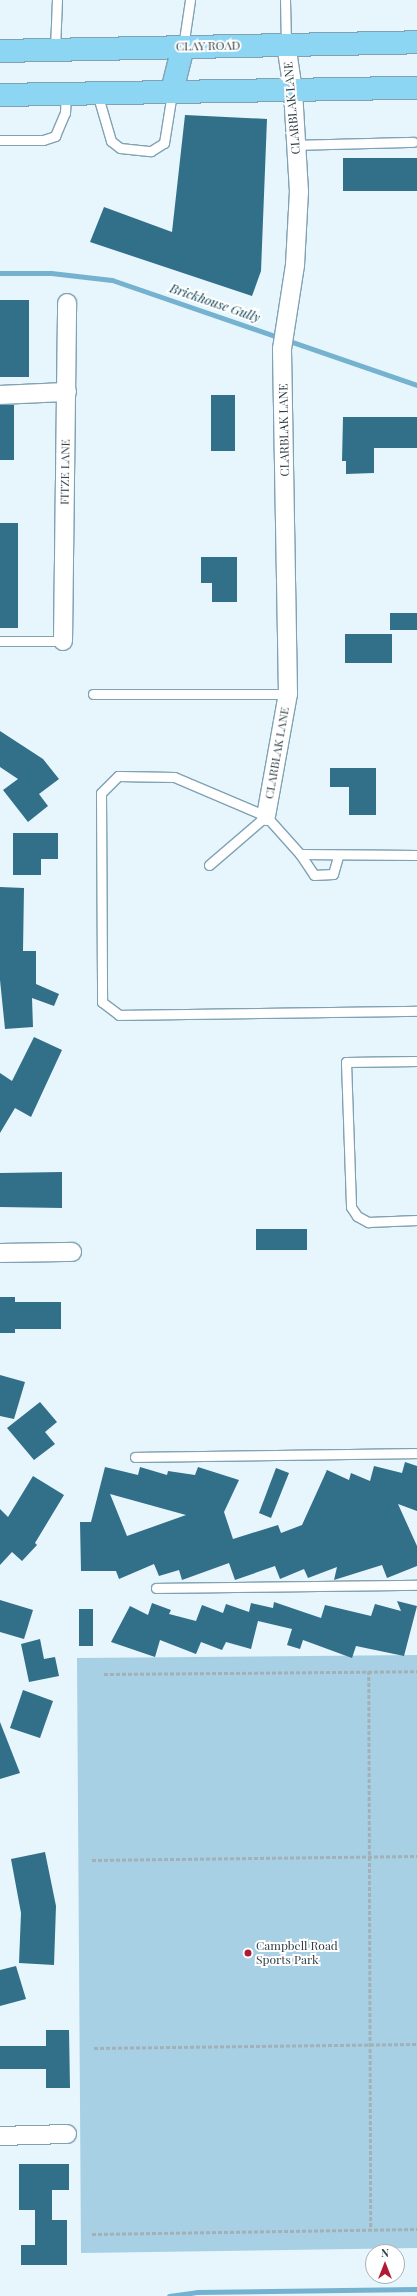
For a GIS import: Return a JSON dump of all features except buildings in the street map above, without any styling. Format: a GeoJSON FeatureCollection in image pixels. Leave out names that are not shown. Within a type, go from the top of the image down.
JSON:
{"type":"FeatureCollection","features":[{"type":"Feature","properties":{"kind":"main road","name":"CLAY ROAD"},"geometry":{"type":"LineString","coordinates":[[0,50],[417,42]]}},
{"type":"Feature","properties":{"kind":"main road"},"geometry":{"type":"LineString","coordinates":[[172,91],[183,47]]}},
{"type":"Feature","properties":{"kind":"main road"},"geometry":{"type":"LineString","coordinates":[[0,95],[417,88]]}},
{"type":"Feature","properties":{"kind":"street","name":"CLARBLAK LANE"},"geometry":{"type":"LineString","coordinates":[[266,816],[288,694],[282,349],[295,266],[299,192],[293,90],[286,44]]}},
{"type":"Feature","properties":{"kind":"street","name":"FITZE LANE"},"geometry":{"type":"LineString","coordinates":[[63,641],[67,303]]}},
{"type":"Feature","properties":{"kind":"street"},"geometry":{"type":"LineString","coordinates":[[0,395],[67,392]]}},
{"type":"Feature","properties":{"kind":"street"},"geometry":{"type":"LineString","coordinates":[[0,1254],[72,1252]]}},
{"type":"Feature","properties":{"kind":"street"},"geometry":{"type":"LineString","coordinates":[[0,2136],[67,2134]]}},
{"type":"Feature","properties":{"kind":"lane"},"geometry":{"type":"LineString","coordinates":[[54,49],[57,0]]}},
{"type":"Feature","properties":{"kind":"lane"},"geometry":{"type":"LineString","coordinates":[[183,47],[190,0]]}},
{"type":"Feature","properties":{"kind":"lane"},"geometry":{"type":"LineString","coordinates":[[285,0],[286,44]]}},
{"type":"Feature","properties":{"kind":"lane"},"geometry":{"type":"LineString","coordinates":[[97,93],[111,141],[120,148],[151,151],[164,143],[172,91]]}},
{"type":"Feature","properties":{"kind":"lane"},"geometry":{"type":"LineString","coordinates":[[0,140],[44,140],[55,136],[65,112],[66,94]]}},
{"type":"Feature","properties":{"kind":"lane"},"geometry":{"type":"LineString","coordinates":[[296,145],[413,142]]}},
{"type":"Feature","properties":{"kind":"lane"},"geometry":{"type":"LineString","coordinates":[[0,641],[63,641]]}},
{"type":"Feature","properties":{"kind":"lane"},"geometry":{"type":"LineString","coordinates":[[93,694],[288,694]]}},
{"type":"Feature","properties":{"kind":"lane"},"geometry":{"type":"LineString","coordinates":[[338,856],[333,874],[314,875],[300,854],[266,816],[174,777],[118,776],[101,793],[102,1002],[119,1015],[417,1011]]}},
{"type":"Feature","properties":{"kind":"lane"},"geometry":{"type":"LineString","coordinates":[[209,865],[266,816]]}},
{"type":"Feature","properties":{"kind":"lane"},"geometry":{"type":"LineString","coordinates":[[300,854],[338,856],[417,855]]}},
{"type":"Feature","properties":{"kind":"lane"},"geometry":{"type":"LineString","coordinates":[[417,1061],[346,1062],[351,1206],[358,1216],[368,1222],[417,1220]]}},
{"type":"Feature","properties":{"kind":"lane"},"geometry":{"type":"LineString","coordinates":[[135,1457],[417,1453]]}},
{"type":"Feature","properties":{"kind":"lane"},"geometry":{"type":"LineString","coordinates":[[156,1588],[417,1585]]}},
{"type":"Feature","properties":{"kind":"path"},"geometry":{"type":"LineString","coordinates":[[104,1674],[417,1670]]}},
{"type":"Feature","properties":{"kind":"path"},"geometry":{"type":"LineString","coordinates":[[368,1671],[371,1857],[371,2230]]}},
{"type":"Feature","properties":{"kind":"path"},"geometry":{"type":"LineString","coordinates":[[92,1860],[417,1856]]}},
{"type":"Feature","properties":{"kind":"path"},"geometry":{"type":"LineString","coordinates":[[94,2048],[417,2044]]}},
{"type":"Feature","properties":{"kind":"path"},"geometry":{"type":"LineString","coordinates":[[92,2234],[417,2229]]}},
{"type":"Feature","properties":{"kind":"shaded area","name":"Campbell Road Sports Park"},"geometry":{"type":"Polygon","coordinates":[[[417,1655],[417,2248],[405,2248],[405,2244],[365,2244],[365,2249],[81,2253],[77,1658],[417,1655]]]}},
{"type":"Feature","properties":{"kind":"waterway","name":"Brickhouse Gully"},"geometry":{"type":"LineString","coordinates":[[0,273],[51,273],[112,280],[417,385]]}},
{"type":"Feature","properties":{"kind":"waterway"},"geometry":{"type":"LineString","coordinates":[[169,2296],[197,2292],[417,2289]]}},
{"type":"Feature","properties":{"kind":"place","name":"Campbell Road Sports Park"},"geometry":{"type":"Point","coordinates":[248,1953]}}]}
